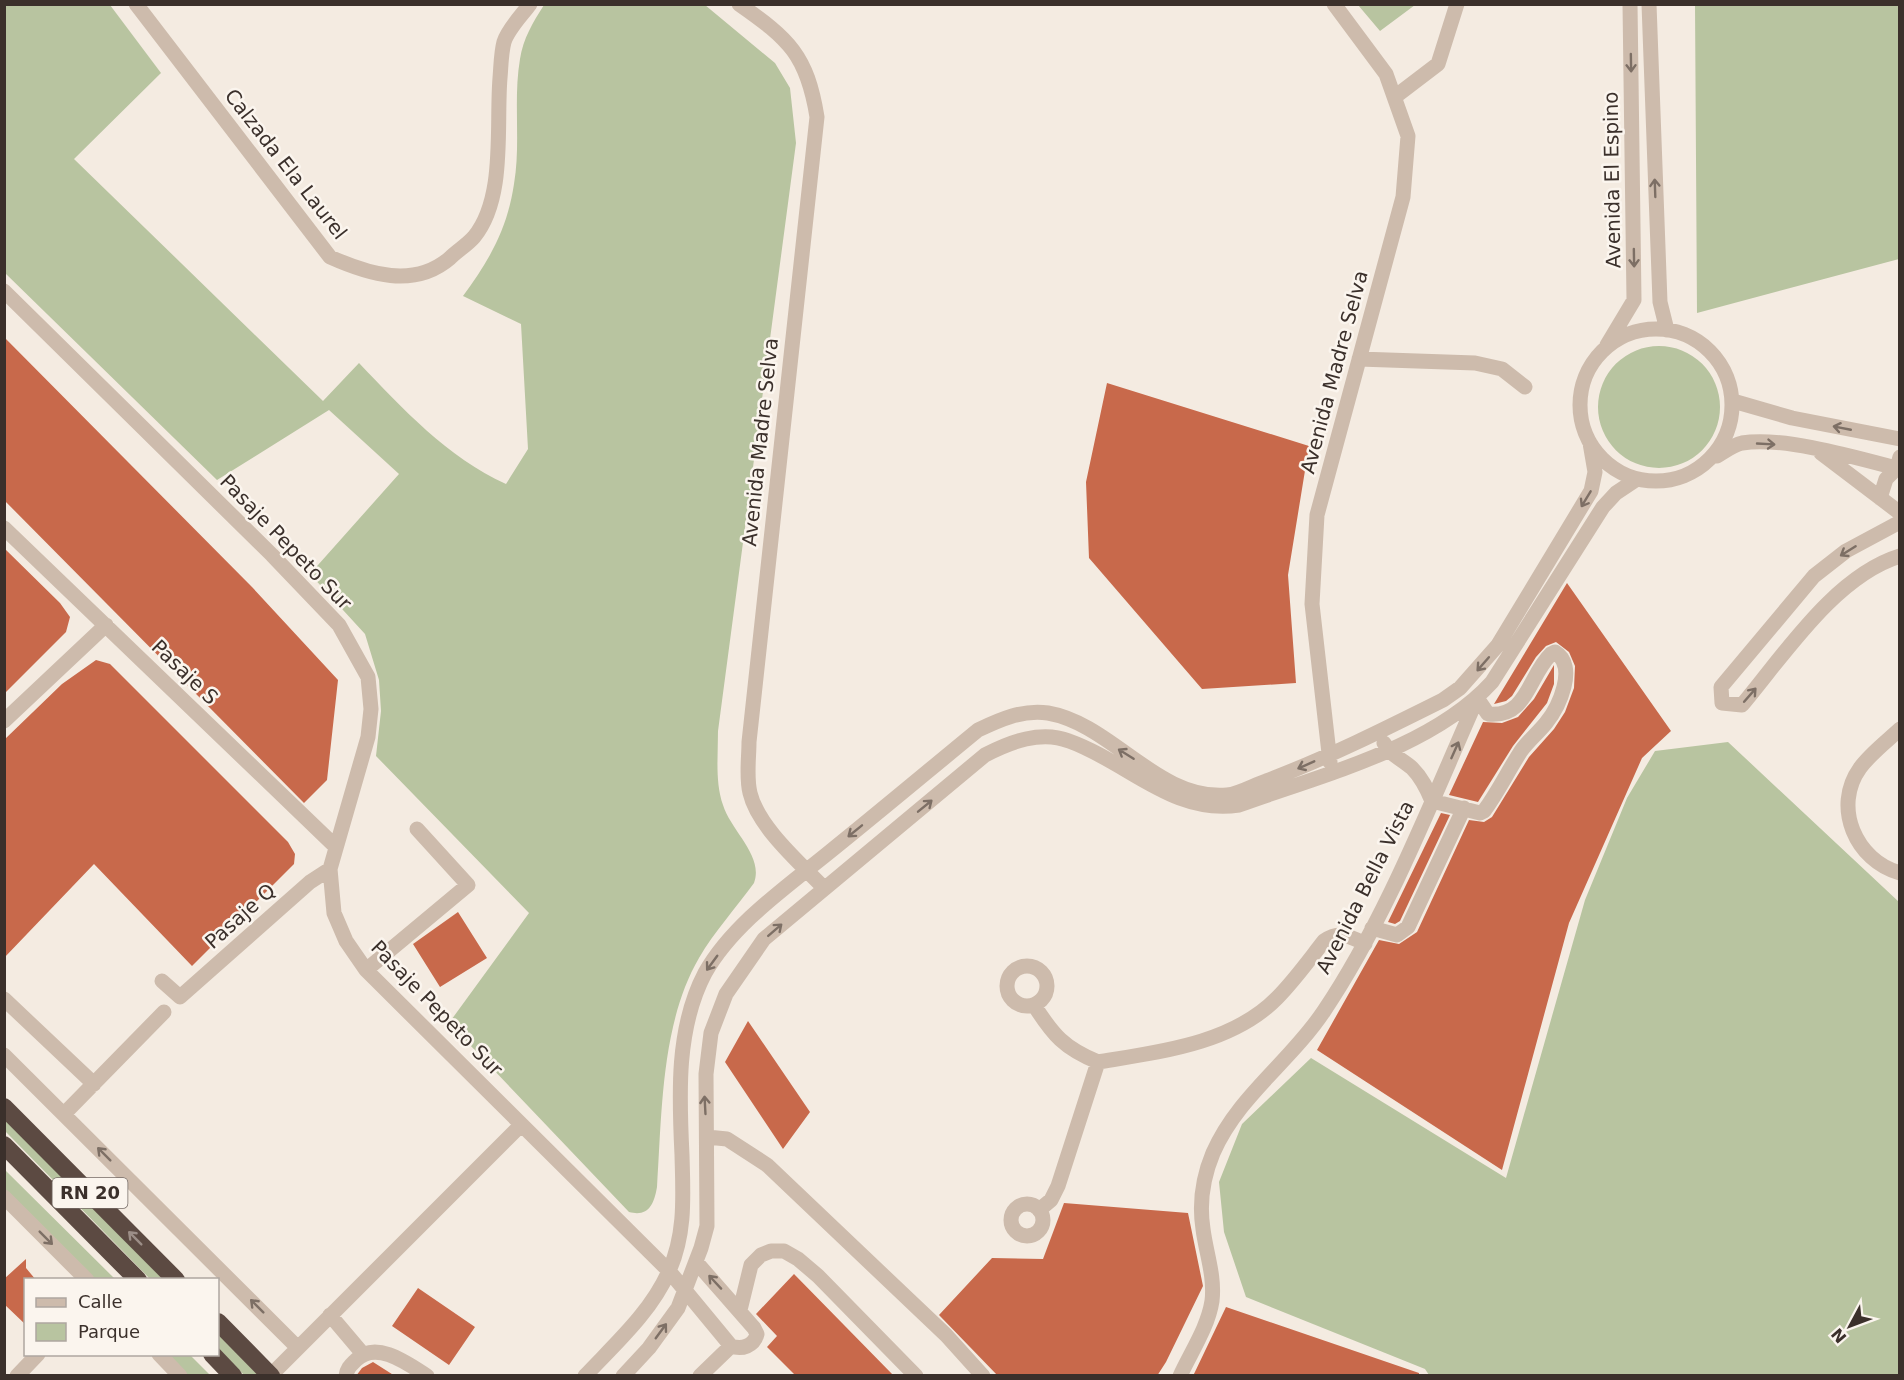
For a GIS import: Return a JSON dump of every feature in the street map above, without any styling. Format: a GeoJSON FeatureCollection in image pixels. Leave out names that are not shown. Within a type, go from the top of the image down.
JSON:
{"type":"FeatureCollection","features":[{"type":"Feature","properties":{"kind":"highway","name":"RN 20"},"geometry":{"type":"LineString","coordinates":[[4,1107],[174,1278]]}},
{"type":"Feature","properties":{"kind":"highway","name":"RN 20"},"geometry":{"type":"LineString","coordinates":[[4,1145],[136,1278]]}},
{"type":"Feature","properties":{"kind":"highway"},"geometry":{"type":"LineString","coordinates":[[219,1323],[271,1375]]}},
{"type":"Feature","properties":{"kind":"highway"},"geometry":{"type":"LineString","coordinates":[[214,1356],[233,1376]]}},
{"type":"Feature","properties":{"kind":"street","name":"Calzada Ela Laurel"},"geometry":{"type":"LineString","coordinates":[[136,4],[330,257],[365,273],[402,277],[421,274],[443,264],[474,237],[491,206],[497,162],[497,107],[504,40],[530,4]]}},
{"type":"Feature","properties":{"kind":"street","name":"Avenida Madre Selva"},"geometry":{"type":"LineString","coordinates":[[740,4],[768,25],[797,53],[812,89],[817,117],[749,742],[748,774],[749,792],[756,811],[824,888]]}},
{"type":"Feature","properties":{"kind":"street","name":"Avenida Madre Selva"},"geometry":{"type":"LineString","coordinates":[[1334,4],[1386,74],[1396,96],[1408,136],[1403,197],[1317,515],[1312,604],[1327,755],[1334,771]]}},
{"type":"Feature","properties":{"kind":"street"},"geometry":{"type":"LineString","coordinates":[[1396,96],[1438,64],[1457,4]]}},
{"type":"Feature","properties":{"kind":"street","name":"Avenida El Espino"},"geometry":{"type":"LineString","coordinates":[[1606,347],[1634,300],[1630,4]]}},
{"type":"Feature","properties":{"kind":"street"},"geometry":{"type":"LineString","coordinates":[[1649,4],[1660,302],[1667,330]]}},
{"type":"Feature","properties":{"kind":"street","name":"Pasaje Pepeto Sur"},"geometry":{"type":"LineString","coordinates":[[4,291],[272,555],[339,626],[368,677],[371,709],[368,737],[330,869],[334,913],[346,941],[366,970],[669,1271],[731,1346]]}},
{"type":"Feature","properties":{"kind":"street"},"geometry":{"type":"LineString","coordinates":[[585,1376],[644,1314],[669,1271],[684,1220],[680,1112],[683,1045],[690,1011],[705,973],[727,943],[807,870],[978,730],[1019,714],[1047,713],[1077,723],[1174,783],[1206,792],[1228,795],[1327,755],[1443,700],[1460,688],[1498,645],[1591,490],[1594,472],[1590,443],[1581,416],[1581,389],[1590,366],[1606,347],[1617,339],[1636,332],[1667,330],[1687,335],[1705,346],[1719,362],[1728,380],[1733,401],[1728,432],[1711,459]]}},
{"type":"Feature","properties":{"kind":"street"},"geometry":{"type":"LineString","coordinates":[[1359,359],[1475,363],[1502,369],[1526,387]]}},
{"type":"Feature","properties":{"kind":"street"},"geometry":{"type":"LineString","coordinates":[[1733,401],[1792,418],[1899,439]]}},
{"type":"Feature","properties":{"kind":"street"},"geometry":{"type":"LineString","coordinates":[[1590,443],[1610,466],[1637,479],[1669,481],[1699,469],[1711,459],[1740,444],[1766,443],[1899,465]]}},
{"type":"Feature","properties":{"kind":"street"},"geometry":{"type":"LineString","coordinates":[[1816,450],[1899,513]]}},
{"type":"Feature","properties":{"kind":"street"},"geometry":{"type":"LineString","coordinates":[[1880,498],[1886,479],[1899,465]]}},
{"type":"Feature","properties":{"kind":"street"},"geometry":{"type":"LineString","coordinates":[[623,1376],[650,1348],[678,1308],[697,1263],[707,1226],[706,1074],[711,1033],[717,1011],[726,994],[764,939],[985,755],[1022,739],[1042,737],[1068,740],[1171,797],[1209,806],[1239,805],[1387,750],[1452,718],[1478,698],[1492,682],[1603,507],[1616,493],[1637,479]]}},
{"type":"Feature","properties":{"kind":"street"},"geometry":{"type":"LineString","coordinates":[[1899,522],[1846,551],[1814,576],[1721,687],[1722,703],[1742,705],[1826,607],[1854,580],[1899,556]]}},
{"type":"Feature","properties":{"kind":"street","name":"Pasaje S"},"geometry":{"type":"LineString","coordinates":[[4,528],[336,847]]}},
{"type":"Feature","properties":{"kind":"street"},"geometry":{"type":"LineString","coordinates":[[4,721],[106,626]]}},
{"type":"Feature","properties":{"kind":"street"},"geometry":{"type":"LineString","coordinates":[[1378,732],[1387,750],[1413,769],[1424,783],[1432,801],[1480,813],[1485,811],[1522,750],[1548,721],[1563,688],[1566,668],[1563,660],[1555,652],[1551,654],[1523,701],[1508,712],[1499,715],[1488,714],[1478,698]]}},
{"type":"Feature","properties":{"kind":"street","name":"Avenida Bella Vista"},"geometry":{"type":"LineString","coordinates":[[1180,1376],[1207,1320],[1212,1300],[1211,1270],[1201,1209],[1202,1191],[1209,1163],[1221,1136],[1241,1106],[1304,1038],[1324,1011],[1365,944],[1403,848],[1432,801],[1478,698]]}},
{"type":"Feature","properties":{"kind":"street"},"geometry":{"type":"LineString","coordinates":[[1899,729],[1859,769],[1850,787],[1849,813],[1854,834],[1865,853],[1886,868],[1899,873]]}},
{"type":"Feature","properties":{"kind":"street"},"geometry":{"type":"LineString","coordinates":[[1372,928],[1397,935],[1408,927],[1464,808]]}},
{"type":"Feature","properties":{"kind":"street"},"geometry":{"type":"LineString","coordinates":[[366,970],[468,885],[417,829]]}},
{"type":"Feature","properties":{"kind":"street","name":"Pasaje Q"},"geometry":{"type":"LineString","coordinates":[[162,981],[185,1002],[310,882],[330,869]]}},
{"type":"Feature","properties":{"kind":"street"},"geometry":{"type":"LineString","coordinates":[[1034,1005],[1052,1034],[1073,1052],[1098,1062],[1148,1054],[1228,1032],[1277,999],[1324,941],[1333,935],[1344,933],[1365,944]]}},
{"type":"Feature","properties":{"kind":"street"},"geometry":{"type":"LineString","coordinates":[[4,999],[94,1084]]}},
{"type":"Feature","properties":{"kind":"street"},"geometry":{"type":"LineString","coordinates":[[64,1114],[164,1012]]}},
{"type":"Feature","properties":{"kind":"street"},"geometry":{"type":"LineString","coordinates":[[4,1055],[298,1348]]}},
{"type":"Feature","properties":{"kind":"street"},"geometry":{"type":"LineString","coordinates":[[1039,1210],[1051,1200],[1058,1186],[1098,1062]]}},
{"type":"Feature","properties":{"kind":"street"},"geometry":{"type":"LineString","coordinates":[[271,1375],[521,1125]]}},
{"type":"Feature","properties":{"kind":"street"},"geometry":{"type":"LineString","coordinates":[[707,1137],[727,1139],[767,1165],[946,1335],[983,1376]]}},
{"type":"Feature","properties":{"kind":"street"},"geometry":{"type":"LineString","coordinates":[[4,1197],[85,1278]]}},
{"type":"Feature","properties":{"kind":"street"},"geometry":{"type":"LineString","coordinates":[[740,1310],[751,1265],[761,1255],[771,1251],[784,1251],[798,1259],[818,1276],[916,1376]]}},
{"type":"Feature","properties":{"kind":"street"},"geometry":{"type":"LineString","coordinates":[[697,1263],[740,1310],[758,1334],[756,1340],[743,1348],[731,1346],[700,1376]]}},
{"type":"Feature","properties":{"kind":"street"},"geometry":{"type":"LineString","coordinates":[[330,1315],[363,1354]]}},
{"type":"Feature","properties":{"kind":"street"},"geometry":{"type":"LineString","coordinates":[[346,1376],[347,1369],[363,1354],[381,1351],[427,1376]]}},
{"type":"Feature","properties":{"kind":"street"},"geometry":{"type":"LineString","coordinates":[[17,1376],[36,1356]]}},
{"type":"Feature","properties":{"kind":"street"},"geometry":{"type":"LineString","coordinates":[[161,1356],[180,1376]]}},
{"type":"Feature","properties":{"kind":"green space"},"geometry":{"type":"Polygon","coordinates":[[[4,5],[110,5],[161,73],[74,159],[323,401],[359,363],[409,414],[445,446],[464,460],[506,484],[528,449],[521,324],[463,296],[489,256],[507,216],[516,169],[517,90],[520,59],[529,31],[544,5],[705,5],[775,63],[790,88],[796,143],[718,731],[720,796],[727,815],[751,853],[756,873],[754,883],[705,948],[686,983],[670,1040],[662,1099],[657,1187],[652,1204],[645,1211],[629,1212],[449,1023],[529,913],[376,756],[381,711],[379,680],[365,634],[310,574],[399,474],[329,410],[217,480],[5,273],[4,5]]]}},
{"type":"Feature","properties":{"kind":"green space"},"geometry":{"type":"Polygon","coordinates":[[[1358,5],[1415,5],[1380,31],[1358,5]]]}},
{"type":"Feature","properties":{"kind":"green space"},"geometry":{"type":"Polygon","coordinates":[[[1695,5],[1899,5],[1899,259],[1697,313],[1695,5]]]}},
{"type":"Feature","properties":{"kind":"green space"},"geometry":{"type":"Polygon","coordinates":[[[1659,346],[1682,351],[1693,356],[1702,364],[1710,373],[1715,384],[1720,407],[1715,430],[1710,441],[1702,450],[1693,458],[1682,463],[1659,468],[1636,463],[1625,458],[1616,450],[1608,441],[1603,430],[1598,407],[1603,384],[1608,373],[1616,364],[1625,356],[1636,351],[1659,346]]]}},
{"type":"Feature","properties":{"kind":"green space"},"geometry":{"type":"Polygon","coordinates":[[[1728,742],[1899,902],[1899,1375],[1429,1375],[1425,1369],[1246,1297],[1224,1232],[1219,1182],[1242,1124],[1311,1058],[1506,1178],[1585,900],[1627,798],[1655,751],[1728,742]]]}},
{"type":"Feature","properties":{"kind":"green space"},"geometry":{"type":"Polygon","coordinates":[[[4,1119],[162,1278],[149,1278],[5,1131],[4,1119]]]}},
{"type":"Feature","properties":{"kind":"green space"},"geometry":{"type":"Polygon","coordinates":[[[4,1169],[114,1278],[91,1278],[5,1192],[4,1169]]]}},
{"type":"Feature","properties":{"kind":"green space"},"geometry":{"type":"Polygon","coordinates":[[[219,1335],[258,1375],[244,1375],[219,1349],[219,1335]]]}},
{"type":"Feature","properties":{"kind":"green space"},"geometry":{"type":"Polygon","coordinates":[[[168,1356],[191,1356],[210,1375],[188,1375],[168,1356]]]}},
{"type":"Feature","properties":{"kind":"building"},"geometry":{"type":"Polygon","coordinates":[[[4,337],[252,587],[338,680],[327,780],[304,803],[4,500],[4,337]]]}},
{"type":"Feature","properties":{"kind":"building"},"geometry":{"type":"Polygon","coordinates":[[[1107,383],[1309,446],[1288,575],[1296,683],[1202,689],[1089,558],[1086,482],[1107,383]]]}},
{"type":"Feature","properties":{"kind":"building"},"geometry":{"type":"Polygon","coordinates":[[[4,548],[60,603],[70,617],[66,632],[4,694],[4,548]]]}},
{"type":"Feature","properties":{"kind":"building"},"geometry":{"type":"Polygon","coordinates":[[[1567,583],[1671,731],[1642,758],[1569,923],[1502,1170],[1317,1050],[1379,940],[1399,944],[1417,932],[1469,820],[1484,822],[1492,817],[1529,757],[1554,729],[1565,712],[1574,688],[1575,666],[1569,652],[1556,642],[1546,646],[1536,657],[1512,696],[1506,701],[1494,704],[1567,583]]]}},
{"type":"Feature","properties":{"kind":"building"},"geometry":{"type":"Polygon","coordinates":[[[96,660],[110,664],[288,842],[295,854],[294,864],[192,966],[94,864],[4,958],[4,740],[62,684],[96,660]]]}},
{"type":"Feature","properties":{"kind":"building"},"geometry":{"type":"Polygon","coordinates":[[[1554,665],[1554,684],[1547,703],[1513,746],[1478,802],[1449,795],[1483,722],[1502,723],[1518,717],[1534,699],[1554,665]]]}},
{"type":"Feature","properties":{"kind":"building"},"geometry":{"type":"Polygon","coordinates":[[[1441,813],[1450,815],[1400,921],[1395,924],[1388,922],[1441,813]]]}},
{"type":"Feature","properties":{"kind":"building"},"geometry":{"type":"Polygon","coordinates":[[[458,912],[487,958],[440,987],[413,944],[458,912]]]}},
{"type":"Feature","properties":{"kind":"building"},"geometry":{"type":"Polygon","coordinates":[[[748,1021],[810,1112],[783,1149],[725,1062],[748,1021]]]}},
{"type":"Feature","properties":{"kind":"building"},"geometry":{"type":"Polygon","coordinates":[[[1064,1203],[1188,1213],[1203,1286],[1157,1376],[998,1376],[939,1315],[992,1258],[1043,1259],[1064,1203]]]}},
{"type":"Feature","properties":{"kind":"building"},"geometry":{"type":"Polygon","coordinates":[[[26,1259],[26,1268],[34,1278],[24,1278],[24,1323],[4,1304],[4,1279],[26,1259]]]}},
{"type":"Feature","properties":{"kind":"building"},"geometry":{"type":"Polygon","coordinates":[[[794,1274],[894,1376],[796,1376],[767,1347],[777,1336],[756,1314],[794,1274]]]}},
{"type":"Feature","properties":{"kind":"building"},"geometry":{"type":"Polygon","coordinates":[[[418,1288],[475,1327],[449,1365],[392,1326],[418,1288]]]}},
{"type":"Feature","properties":{"kind":"building"},"geometry":{"type":"Polygon","coordinates":[[[1226,1307],[1419,1373],[1419,1376],[1193,1376],[1226,1307]]]}},
{"type":"Feature","properties":{"kind":"building"},"geometry":{"type":"Polygon","coordinates":[[[373,1362],[395,1376],[356,1376],[362,1368],[373,1362]]]}}]}
